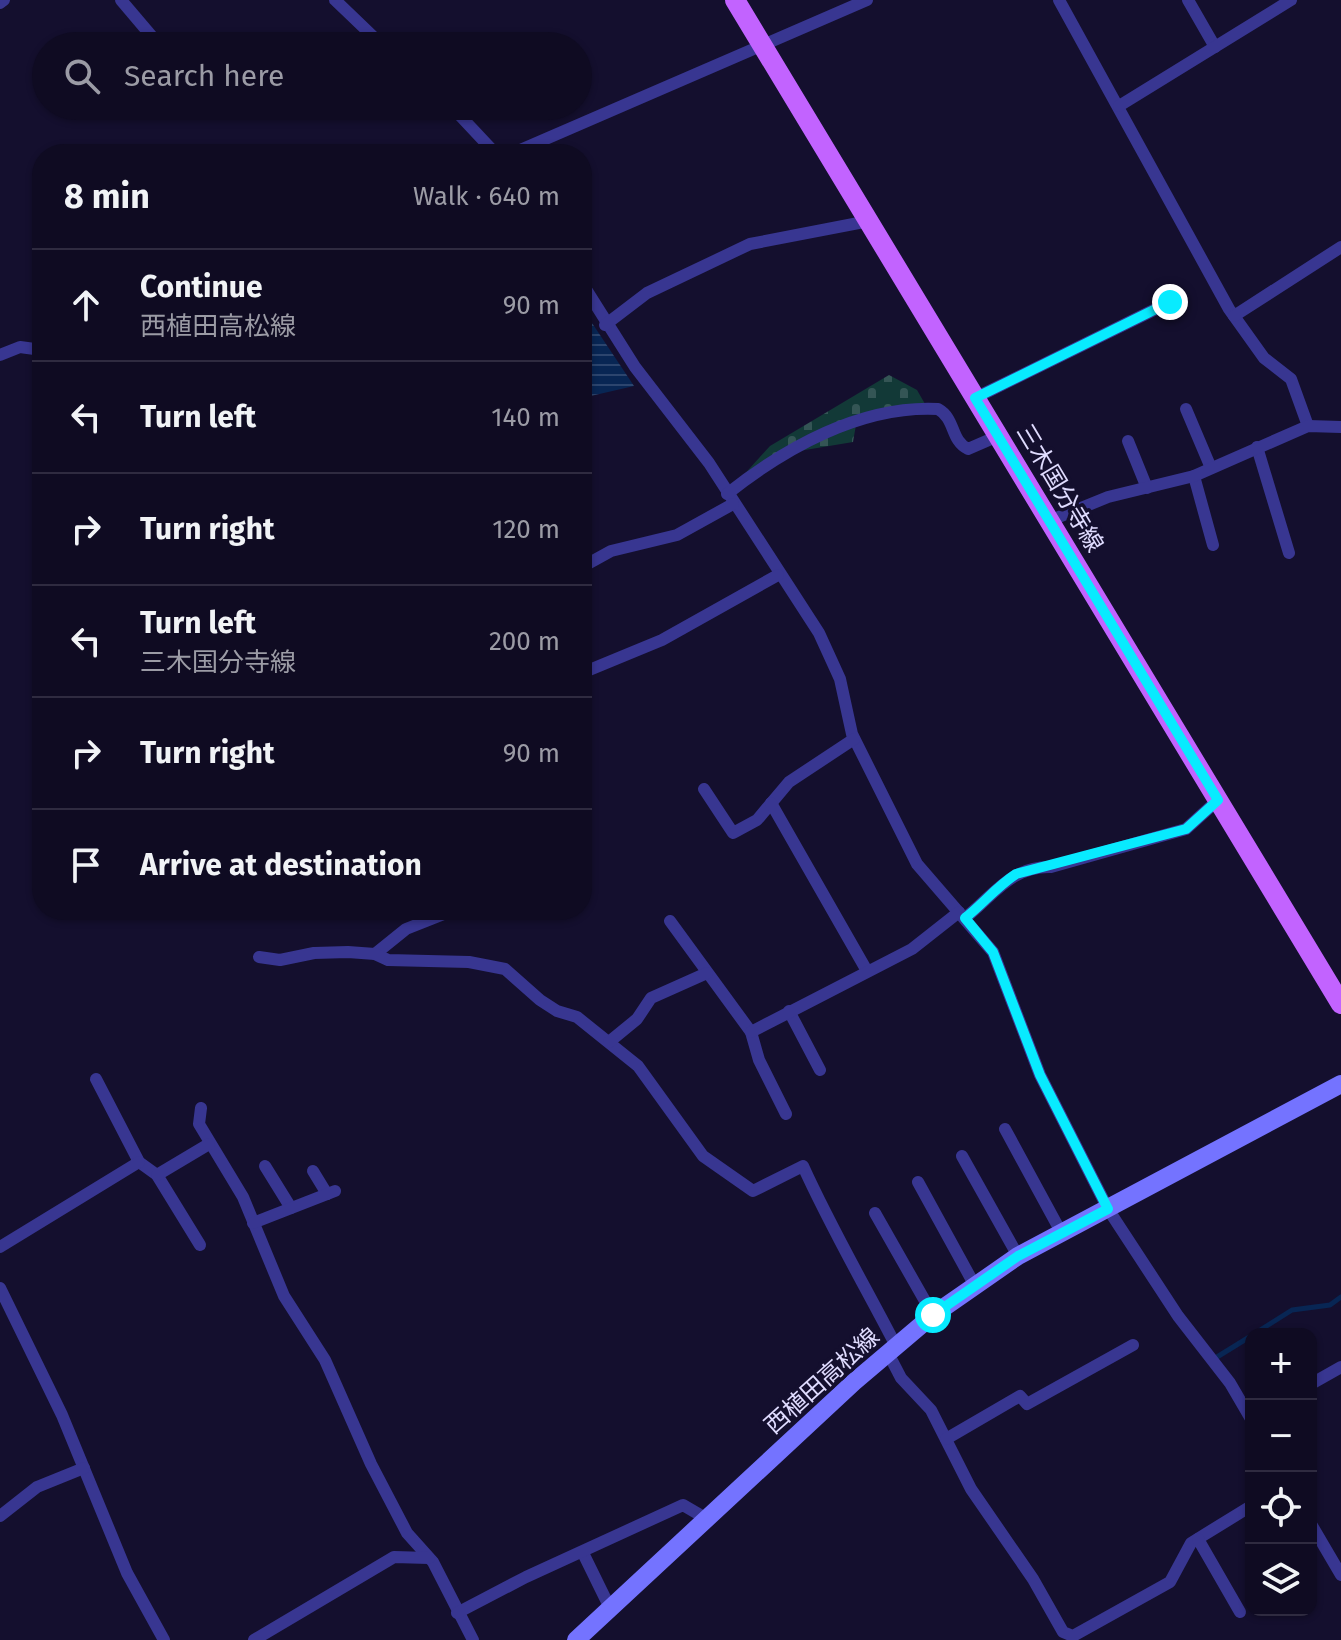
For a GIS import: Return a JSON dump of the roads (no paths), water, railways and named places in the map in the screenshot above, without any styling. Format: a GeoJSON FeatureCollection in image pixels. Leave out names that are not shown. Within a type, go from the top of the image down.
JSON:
{"type":"FeatureCollection","features":[{"type":"Feature","properties":{"kind":"main road","name":"三木国分寺線"},"geometry":{"type":"LineString","coordinates":[[735,0],[1341,1004]]}},
{"type":"Feature","properties":{"kind":"main road","name":"西植田高松線"},"geometry":{"type":"LineString","coordinates":[[576,1640],[892,1350],[974,1284],[1061,1232],[1341,1084]]}},
{"type":"Feature","properties":{"kind":"street"},"geometry":{"type":"LineString","coordinates":[[121,0],[148,32]]}},
{"type":"Feature","properties":{"kind":"street"},"geometry":{"type":"LineString","coordinates":[[335,0],[368,32]]}},
{"type":"Feature","properties":{"kind":"street"},"geometry":{"type":"LineString","coordinates":[[592,120],[867,0]]}},
{"type":"Feature","properties":{"kind":"street"},"geometry":{"type":"LineString","coordinates":[[1059,0],[1234,316],[1264,358],[1291,379],[1308,426]]}},
{"type":"Feature","properties":{"kind":"street"},"geometry":{"type":"LineString","coordinates":[[1188,0],[1215,47]]}},
{"type":"Feature","properties":{"kind":"street"},"geometry":{"type":"LineString","coordinates":[[1119,106],[1291,0]]}},
{"type":"Feature","properties":{"kind":"street"},"geometry":{"type":"LineString","coordinates":[[464,120],[487,144]]}},
{"type":"Feature","properties":{"kind":"street"},"geometry":{"type":"LineString","coordinates":[[535,144],[592,120]]}},
{"type":"Feature","properties":{"kind":"street"},"geometry":{"type":"LineString","coordinates":[[605,325],[647,293],[750,244],[869,221]]}},
{"type":"Feature","properties":{"kind":"street"},"geometry":{"type":"LineString","coordinates":[[1234,316],[1341,247]]}},
{"type":"Feature","properties":{"kind":"street"},"geometry":{"type":"LineString","coordinates":[[592,301],[605,325],[709,463],[778,575],[819,633],[840,679],[854,739],[917,864],[993,952],[1040,1075],[1108,1209],[1178,1316],[1230,1383],[1245,1409]]}},
{"type":"Feature","properties":{"kind":"street"},"geometry":{"type":"LineString","coordinates":[[975,398],[1170,302]]}},
{"type":"Feature","properties":{"kind":"street"},"geometry":{"type":"LineString","coordinates":[[0,355],[20,347],[32,350]]}},
{"type":"Feature","properties":{"kind":"street"},"geometry":{"type":"LineString","coordinates":[[592,561],[611,551],[677,535],[730,499],[773,457],[805,441],[891,413],[938,409],[951,421],[955,436],[968,449],[998,436]]}},
{"type":"Feature","properties":{"kind":"street"},"geometry":{"type":"LineString","coordinates":[[1186,409],[1211,468]]}},
{"type":"Feature","properties":{"kind":"street"},"geometry":{"type":"LineString","coordinates":[[1049,521],[1108,497],[1194,476],[1308,426],[1341,427]]}},
{"type":"Feature","properties":{"kind":"street"},"geometry":{"type":"LineString","coordinates":[[1128,441],[1147,488]]}},
{"type":"Feature","properties":{"kind":"street"},"geometry":{"type":"LineString","coordinates":[[1257,447],[1289,553]]}},
{"type":"Feature","properties":{"kind":"street"},"geometry":{"type":"LineString","coordinates":[[1194,476],[1213,545]]}},
{"type":"Feature","properties":{"kind":"street"},"geometry":{"type":"LineString","coordinates":[[592,669],[662,640],[778,575]]}},
{"type":"Feature","properties":{"kind":"street"},"geometry":{"type":"LineString","coordinates":[[704,789],[733,833],[757,820],[789,782],[854,739]]}},
{"type":"Feature","properties":{"kind":"street"},"geometry":{"type":"LineString","coordinates":[[751,1032],[912,949],[986,901],[995,888],[1016,874],[1186,829],[1218,800]]}},
{"type":"Feature","properties":{"kind":"street"},"geometry":{"type":"LineString","coordinates":[[771,803],[867,971]]}},
{"type":"Feature","properties":{"kind":"street"},"geometry":{"type":"LineString","coordinates":[[375,954],[406,929],[429,920]]}},
{"type":"Feature","properties":{"kind":"street"},"geometry":{"type":"LineString","coordinates":[[670,921],[751,1032],[759,1060],[786,1114]]}},
{"type":"Feature","properties":{"kind":"street"},"geometry":{"type":"LineString","coordinates":[[259,957],[280,960],[314,953],[375,954],[388,960],[469,962],[505,969],[540,1000],[577,1017],[638,1066],[703,1156],[728,1177],[753,1191],[803,1166],[832,1232],[848,1254],[892,1350],[901,1378],[931,1410],[992,1522],[1033,1579],[1063,1632],[1062,1637],[1073,1636],[1170,1582],[1191,1543],[1245,1510]]}},
{"type":"Feature","properties":{"kind":"street"},"geometry":{"type":"LineString","coordinates":[[609,1042],[637,1019],[651,998],[707,973]]}},
{"type":"Feature","properties":{"kind":"street"},"geometry":{"type":"LineString","coordinates":[[789,1011],[820,1070]]}},
{"type":"Feature","properties":{"kind":"street"},"geometry":{"type":"LineString","coordinates":[[96,1079],[139,1162],[157,1175],[200,1245]]}},
{"type":"Feature","properties":{"kind":"street"},"geometry":{"type":"LineString","coordinates":[[201,1108],[199,1124],[243,1197],[284,1296],[325,1360],[371,1464],[407,1533],[429,1558],[473,1640]]}},
{"type":"Feature","properties":{"kind":"street"},"geometry":{"type":"LineString","coordinates":[[1005,1129],[1061,1232]]}},
{"type":"Feature","properties":{"kind":"street"},"geometry":{"type":"LineString","coordinates":[[157,1175],[209,1144]]}},
{"type":"Feature","properties":{"kind":"street"},"geometry":{"type":"LineString","coordinates":[[962,1156],[1018,1256]]}},
{"type":"Feature","properties":{"kind":"street"},"geometry":{"type":"LineString","coordinates":[[0,1247],[139,1162]]}},
{"type":"Feature","properties":{"kind":"street"},"geometry":{"type":"LineString","coordinates":[[265,1166],[291,1208]]}},
{"type":"Feature","properties":{"kind":"street"},"geometry":{"type":"LineString","coordinates":[[253,1223],[331,1193],[313,1171]]}},
{"type":"Feature","properties":{"kind":"street"},"geometry":{"type":"LineString","coordinates":[[918,1182],[974,1284]]}},
{"type":"Feature","properties":{"kind":"street"},"geometry":{"type":"LineString","coordinates":[[875,1213],[933,1315]]}},
{"type":"Feature","properties":{"kind":"street"},"geometry":{"type":"LineString","coordinates":[[0,1288],[84,1468],[127,1573],[164,1640]]}},
{"type":"Feature","properties":{"kind":"street"},"geometry":{"type":"LineString","coordinates":[[946,1439],[1020,1396],[1027,1404],[1133,1345]]}},
{"type":"Feature","properties":{"kind":"street"},"geometry":{"type":"LineString","coordinates":[[1317,1381],[1341,1367]]}},
{"type":"Feature","properties":{"kind":"street"},"geometry":{"type":"LineString","coordinates":[[0,1516],[37,1487],[84,1468]]}},
{"type":"Feature","properties":{"kind":"street"},"geometry":{"type":"LineString","coordinates":[[457,1613],[526,1577],[683,1505],[707,1519]]}},
{"type":"Feature","properties":{"kind":"street"},"geometry":{"type":"LineString","coordinates":[[254,1640],[394,1557],[407,1533]]}},
{"type":"Feature","properties":{"kind":"street"},"geometry":{"type":"LineString","coordinates":[[1317,1534],[1341,1575]]}},
{"type":"Feature","properties":{"kind":"street"},"geometry":{"type":"LineString","coordinates":[[1198,1539],[1240,1612]]}},
{"type":"Feature","properties":{"kind":"street"},"geometry":{"type":"LineString","coordinates":[[583,1553],[610,1608]]}},
{"type":"Feature","properties":{"kind":"street"},"geometry":{"type":"LineString","coordinates":[[394,1557],[429,1558]]}},
{"type":"Feature","properties":{"kind":"water"},"geometry":{"type":"Polygon","coordinates":[[[592,323],[634,386],[592,396],[592,323]]]}},
{"type":"Feature","properties":{"kind":"waterway"},"geometry":{"type":"LineString","coordinates":[[1264,1328],[1292,1310],[1330,1305],[1341,1297]]}},
{"type":"Feature","properties":{"kind":"waterway"},"geometry":{"type":"LineString","coordinates":[[1217,1357],[1245,1340]]}}]}
